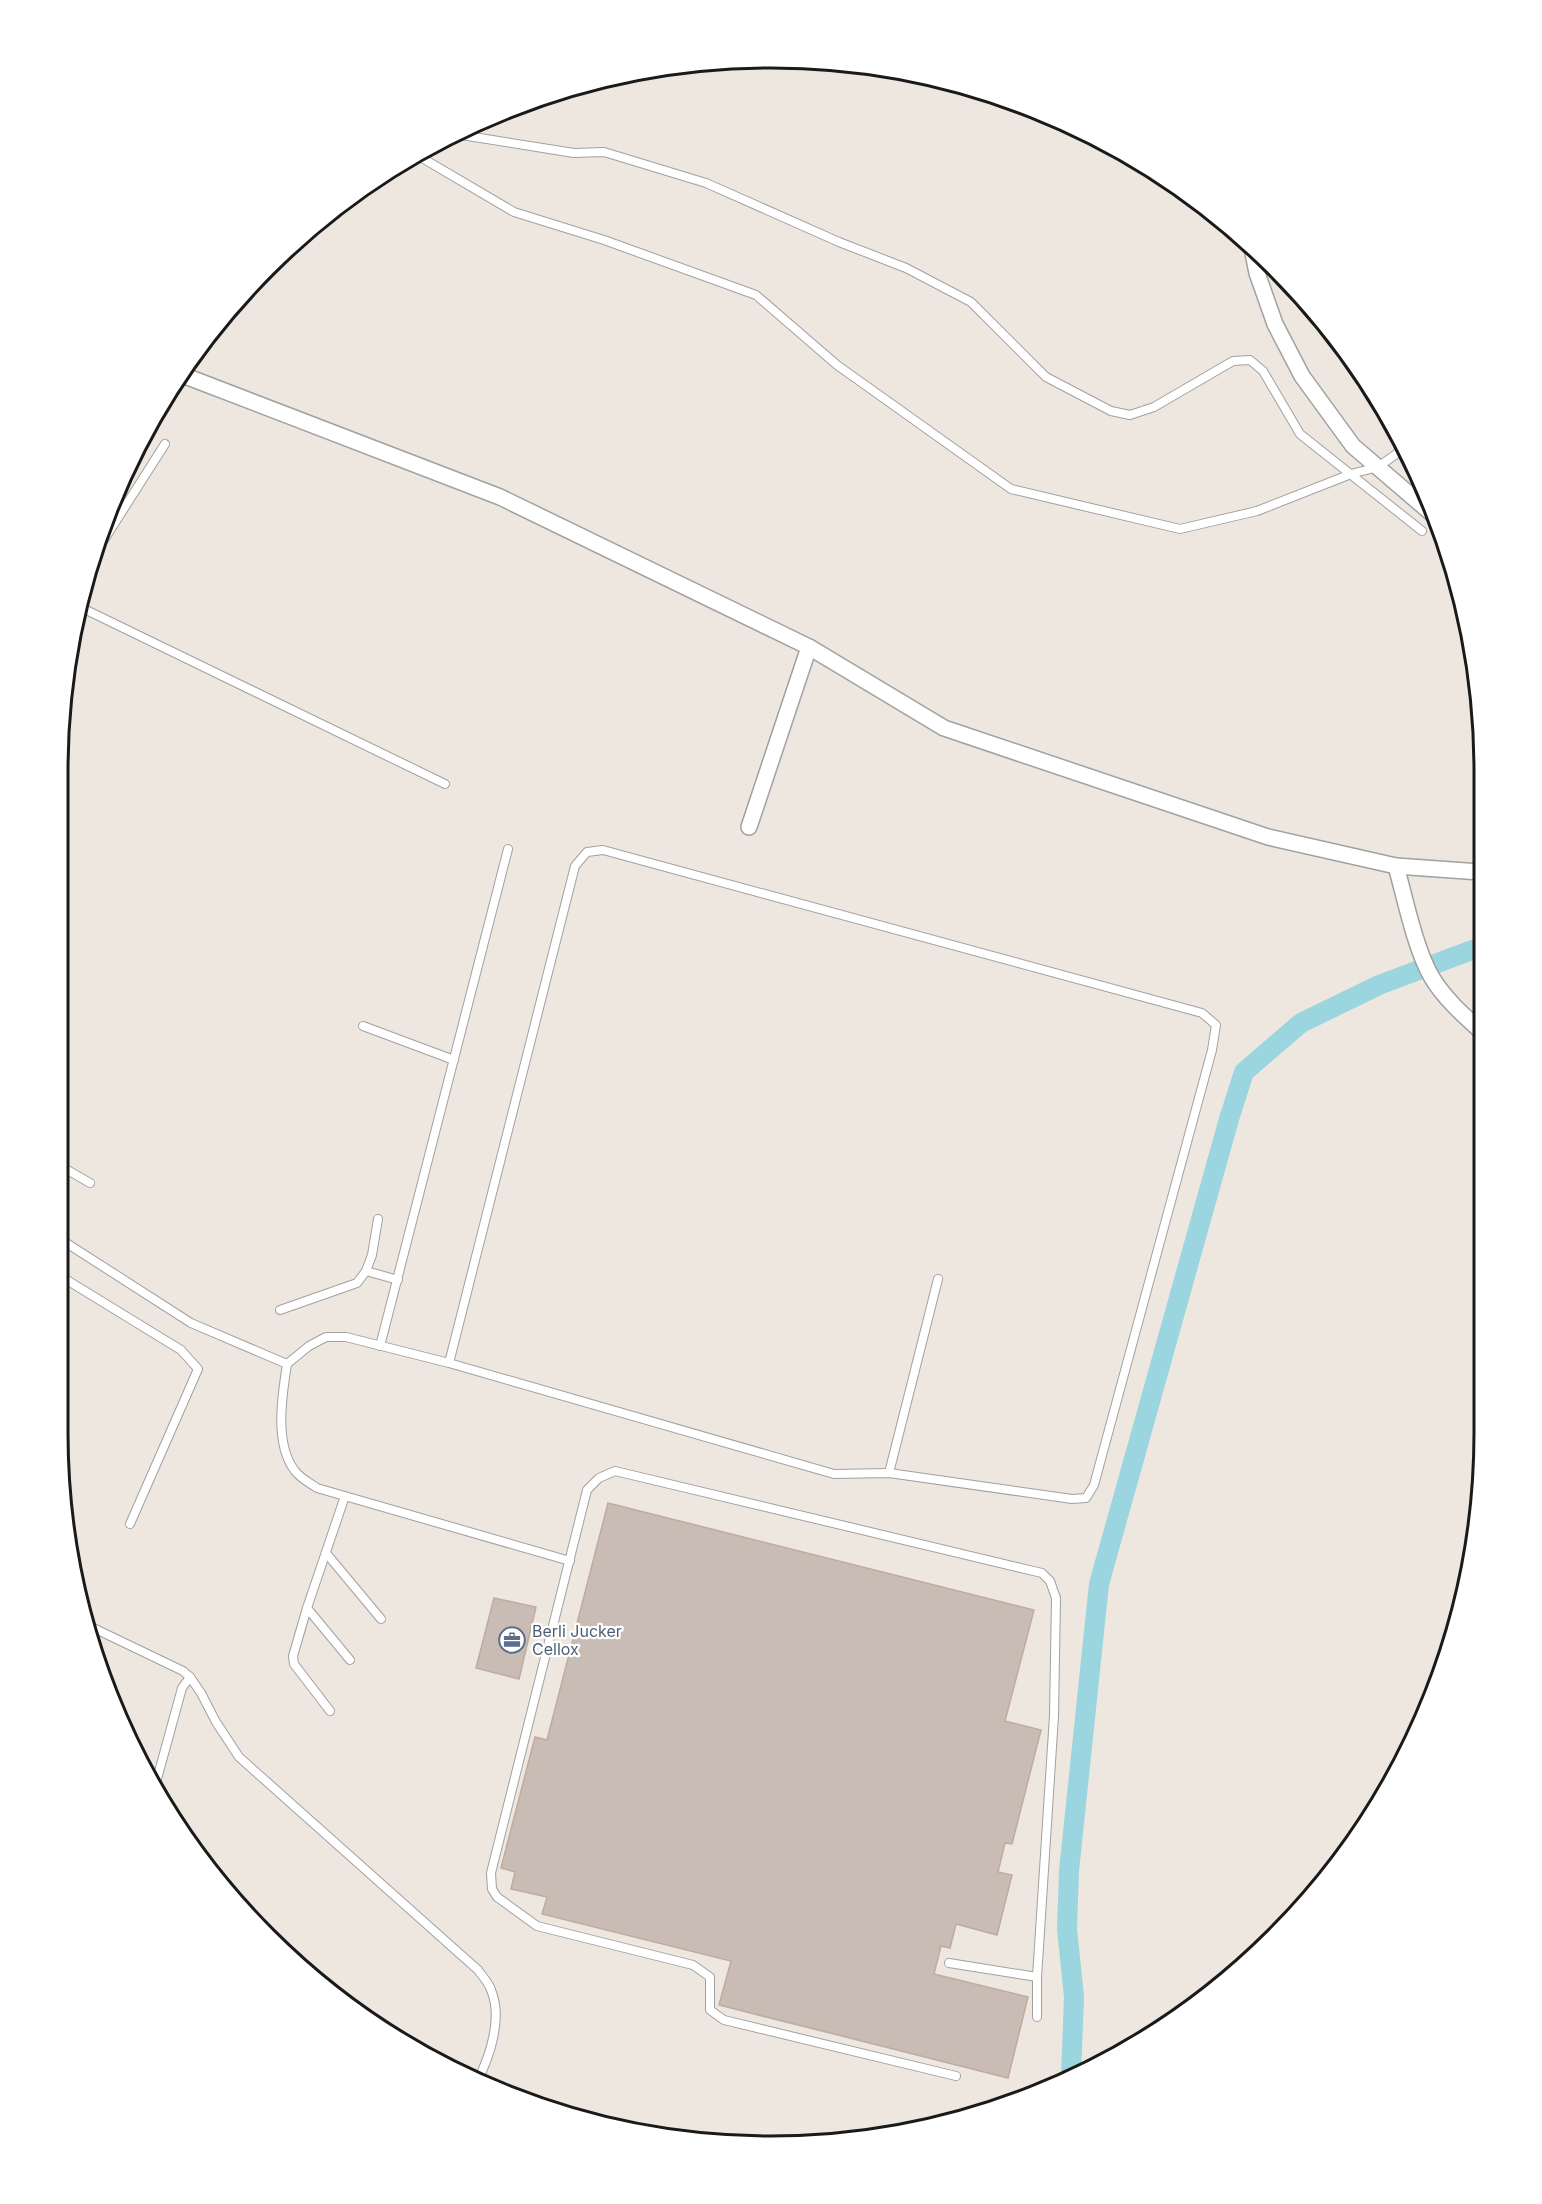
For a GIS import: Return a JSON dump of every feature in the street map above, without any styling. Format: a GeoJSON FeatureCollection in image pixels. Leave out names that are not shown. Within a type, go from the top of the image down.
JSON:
{"type":"FeatureCollection","features":[{"type":"Feature","properties":{"kind":"street"},"geometry":{"type":"LineString","coordinates":[[1255,261],[1275,324],[1302,376],[1353,446],[1419,498]]}},
{"type":"Feature","properties":{"kind":"street"},"geometry":{"type":"LineString","coordinates":[[188,377],[500,497],[809,647],[944,728],[1268,837],[1396,866],[1474,872]]}},
{"type":"Feature","properties":{"kind":"street"},"geometry":{"type":"LineString","coordinates":[[749,827],[809,647]]}},
{"type":"Feature","properties":{"kind":"street"},"geometry":{"type":"LineString","coordinates":[[1396,866],[1418,942],[1431,976],[1458,1011],[1474,1025]]}},
{"type":"Feature","properties":{"kind":"lane"},"geometry":{"type":"LineString","coordinates":[[468,136],[574,153],[604,152],[706,183],[839,242],[906,268],[971,302],[1046,377],[1111,411],[1130,415],[1154,407],[1233,362],[1250,360],[1263,371],[1300,434],[1422,531]]}},
{"type":"Feature","properties":{"kind":"lane"},"geometry":{"type":"LineString","coordinates":[[424,159],[514,212],[604,240],[756,295],[837,365],[1011,489],[1180,529],[1257,511],[1351,474],[1378,467],[1398,453]]}},
{"type":"Feature","properties":{"kind":"lane"},"geometry":{"type":"LineString","coordinates":[[111,529],[165,444]]}},
{"type":"Feature","properties":{"kind":"lane"},"geometry":{"type":"LineString","coordinates":[[86,610],[445,784]]}},
{"type":"Feature","properties":{"kind":"lane"},"geometry":{"type":"LineString","coordinates":[[380,1346],[508,849]]}},
{"type":"Feature","properties":{"kind":"lane"},"geometry":{"type":"LineString","coordinates":[[449,1363],[575,866],[587,852],[603,850],[1202,1013],[1216,1025],[1212,1050],[1094,1485],[1086,1498],[1072,1499],[889,1473],[834,1474],[449,1363],[346,1336],[326,1338],[309,1346],[287,1364],[281,1406],[283,1441],[287,1459],[296,1473],[317,1488],[570,1561]]}},
{"type":"Feature","properties":{"kind":"lane"},"geometry":{"type":"LineString","coordinates":[[363,1026],[454,1060]]}},
{"type":"Feature","properties":{"kind":"lane"},"geometry":{"type":"LineString","coordinates":[[68,1170],[90,1183]]}},
{"type":"Feature","properties":{"kind":"lane"},"geometry":{"type":"LineString","coordinates":[[280,1310],[357,1283],[366,1271],[372,1255],[378,1219]]}},
{"type":"Feature","properties":{"kind":"lane"},"geometry":{"type":"LineString","coordinates":[[68,1244],[191,1323],[287,1364]]}},
{"type":"Feature","properties":{"kind":"lane"},"geometry":{"type":"LineString","coordinates":[[366,1271],[398,1280]]}},
{"type":"Feature","properties":{"kind":"lane"},"geometry":{"type":"LineString","coordinates":[[889,1473],[938,1279]]}},
{"type":"Feature","properties":{"kind":"lane"},"geometry":{"type":"LineString","coordinates":[[68,1281],[181,1350],[198,1369],[130,1524]]}},
{"type":"Feature","properties":{"kind":"lane"},"geometry":{"type":"LineString","coordinates":[[956,2076],[724,2020],[710,2010],[710,1977],[693,1965],[537,1926],[497,1898],[492,1889],[491,1873],[587,1490],[599,1478],[615,1471],[1042,1573],[1050,1581],[1056,1598],[1054,1716],[1036,1977],[1036,2017]]}},
{"type":"Feature","properties":{"kind":"lane"},"geometry":{"type":"LineString","coordinates":[[330,1710],[294,1664],[293,1656],[345,1496]]}},
{"type":"Feature","properties":{"kind":"lane"},"geometry":{"type":"LineString","coordinates":[[326,1553],[381,1619]]}},
{"type":"Feature","properties":{"kind":"lane"},"geometry":{"type":"LineString","coordinates":[[307,1608],[350,1660]]}},
{"type":"Feature","properties":{"kind":"lane"},"geometry":{"type":"LineString","coordinates":[[95,1629],[183,1671],[190,1677],[238,1756],[478,1970],[491,1990],[495,2010],[495,2034],[480,2073]]}},
{"type":"Feature","properties":{"kind":"lane"},"geometry":{"type":"LineString","coordinates":[[158,1777],[182,1688],[190,1677]]}},
{"type":"Feature","properties":{"kind":"lane"},"geometry":{"type":"LineString","coordinates":[[949,1963],[1036,1977]]}},
{"type":"Feature","properties":{"kind":"building"},"geometry":{"type":"Polygon","coordinates":[[[608,1503],[1034,1610],[1005,1721],[1041,1730],[1012,1844],[1005,1843],[998,1872],[1012,1875],[997,1935],[956,1924],[950,1948],[941,1946],[934,1974],[1028,1997],[1008,2078],[719,2005],[731,1961],[542,1914],[547,1897],[511,1889],[515,1872],[501,1868],[535,1737],[547,1740],[608,1503]]]}},
{"type":"Feature","properties":{"kind":"building"},"geometry":{"type":"Polygon","coordinates":[[[494,1598],[536,1607],[519,1679],[476,1668],[494,1598]]]}},
{"type":"Feature","properties":{"kind":"waterway"},"geometry":{"type":"LineString","coordinates":[[1071,2069],[1074,1997],[1067,1929],[1069,1871],[1099,1584],[1244,1072],[1301,1023],[1379,985],[1474,949]]}},
{"type":"Feature","properties":{"kind":"place","name":"Berli Jucker Cellox"},"geometry":{"type":"Point","coordinates":[512,1640]}}]}
